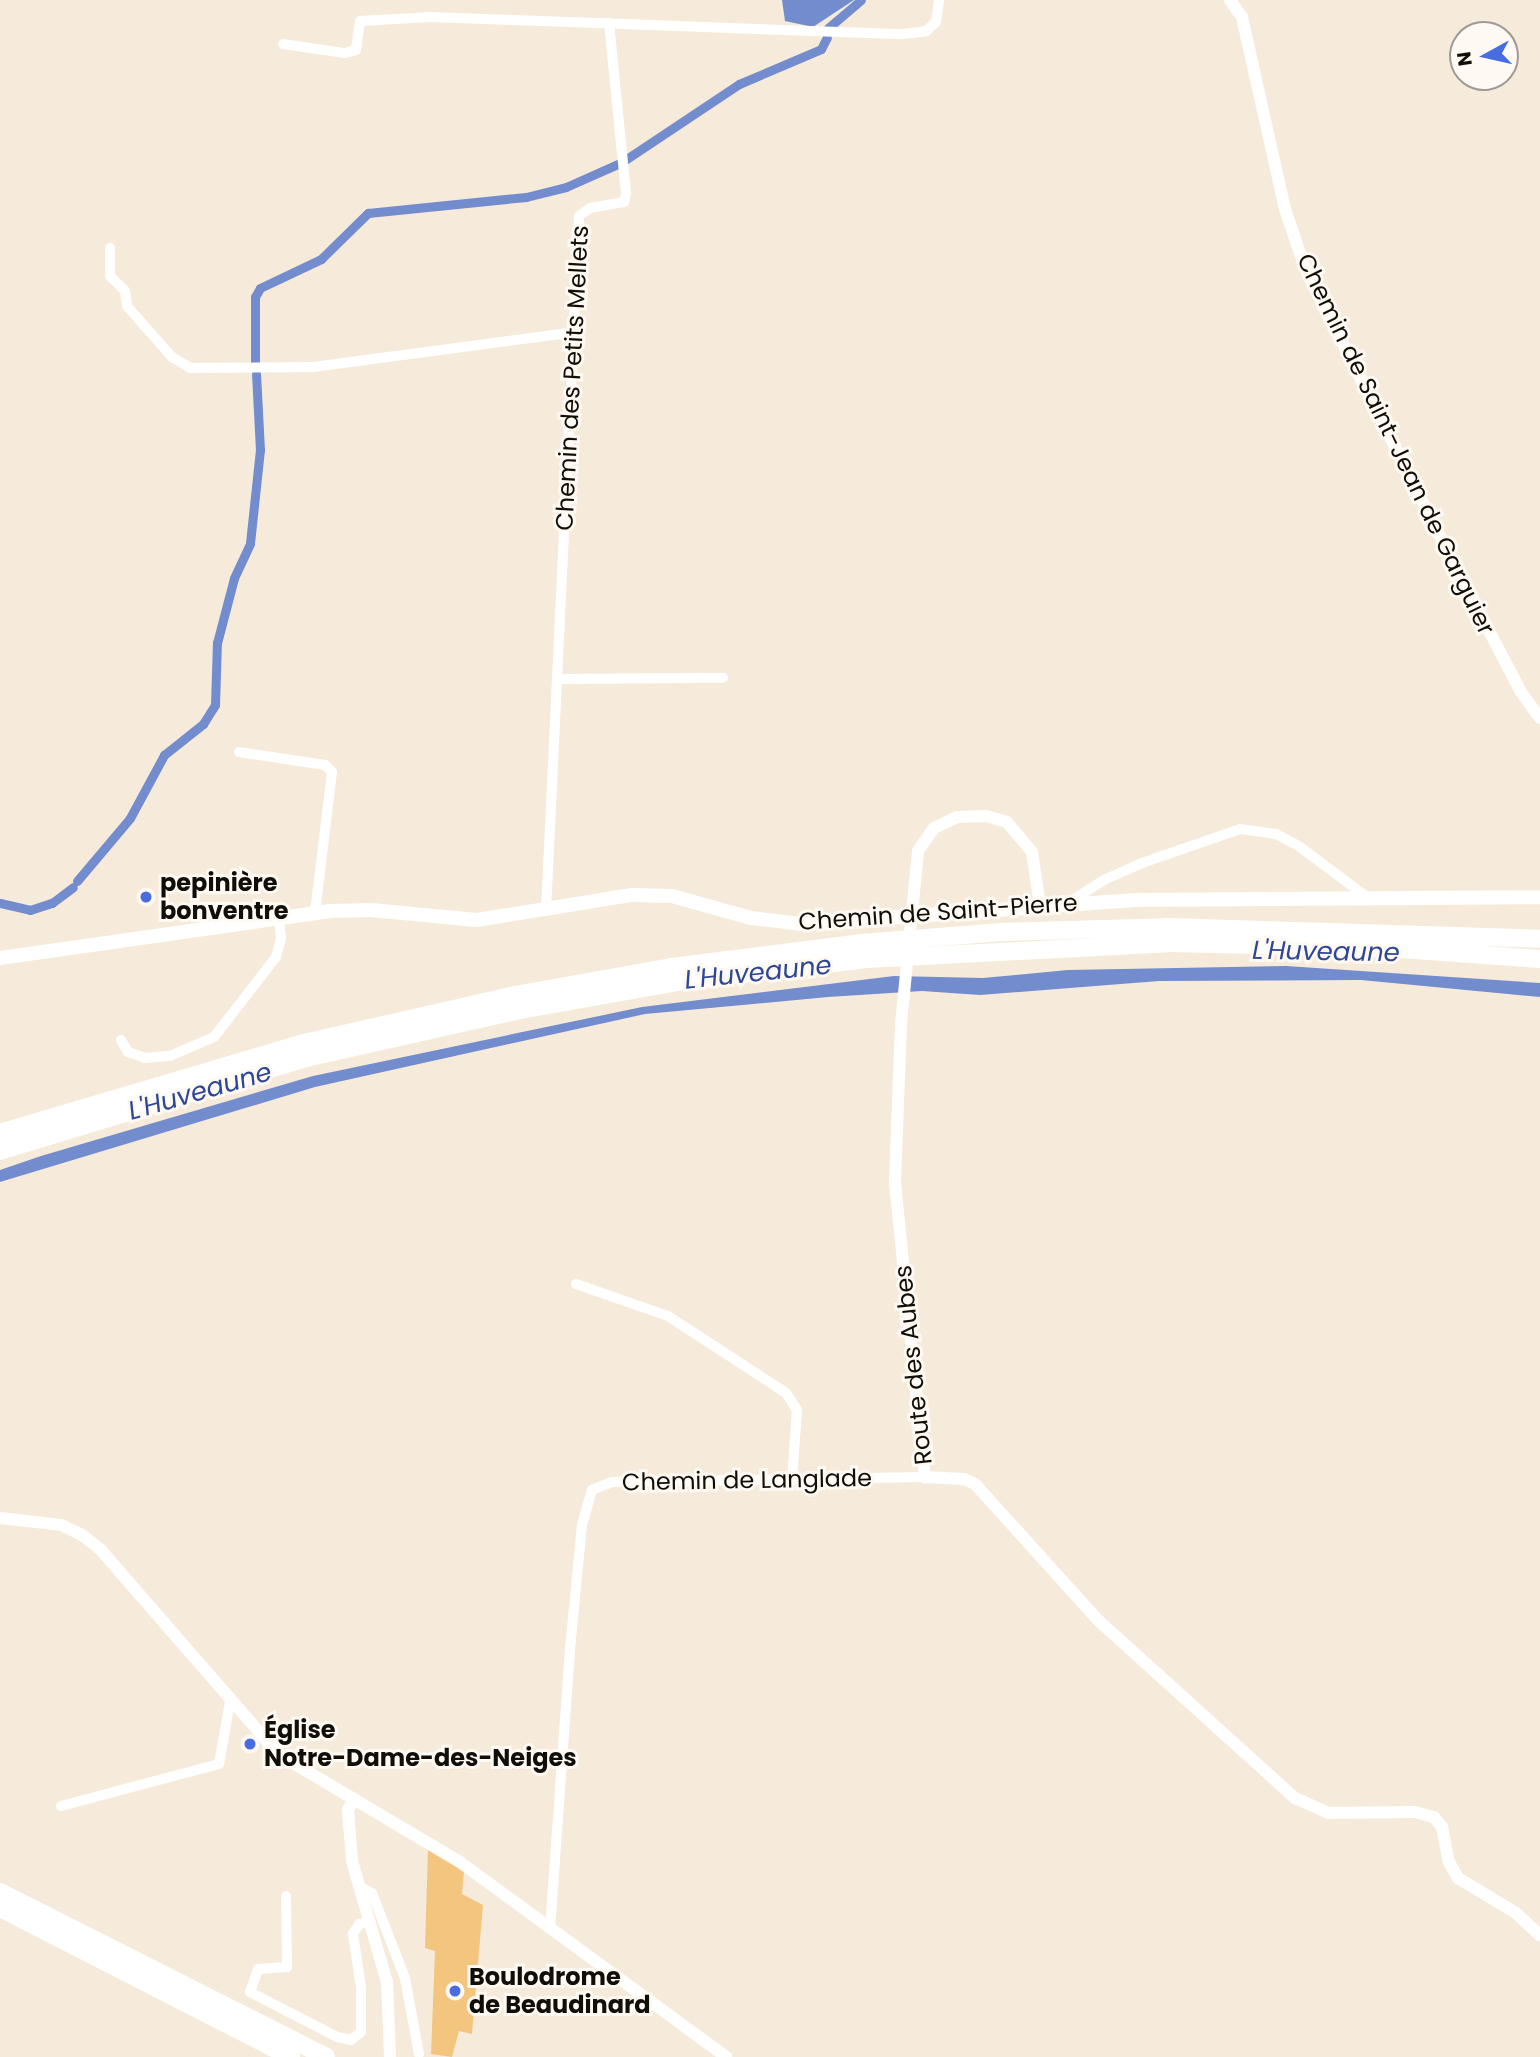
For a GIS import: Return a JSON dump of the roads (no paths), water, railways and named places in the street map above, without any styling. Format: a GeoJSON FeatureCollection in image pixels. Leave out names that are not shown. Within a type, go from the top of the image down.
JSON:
{"type":"FeatureCollection","features":[{"type":"Feature","properties":{"kind":"highway"},"geometry":{"type":"LineString","coordinates":[[0,1133],[304,1043],[515,995],[672,967],[862,943],[1002,932],[1166,927],[1446,935],[1540,941]]}},
{"type":"Feature","properties":{"kind":"highway"},"geometry":{"type":"LineString","coordinates":[[0,1151],[306,1058],[520,1010],[677,982],[867,959],[1168,943],[1386,948],[1540,959]]}},
{"type":"Feature","properties":{"kind":"highway"},"geometry":{"type":"LineString","coordinates":[[0,1892],[326,2057]]}},
{"type":"Feature","properties":{"kind":"highway"},"geometry":{"type":"LineString","coordinates":[[0,1908],[291,2057]]}},
{"type":"Feature","properties":{"kind":"main road","name":"Chemin de Saint-Pierre"},"geometry":{"type":"LineString","coordinates":[[0,958],[316,912],[372,910],[477,920],[650,894],[699,902],[751,918],[801,924],[1040,905],[1540,895]]}},
{"type":"Feature","properties":{"kind":"street"},"geometry":{"type":"LineString","coordinates":[[283,44],[345,53],[356,50],[360,21],[369,18],[609,23],[903,34],[926,31],[936,22],[939,0]]}},
{"type":"Feature","properties":{"kind":"street","name":"Chemin de Saint-Jean de Garguier"},"geometry":{"type":"LineString","coordinates":[[1230,0],[1242,17],[1285,209],[1305,268],[1521,692],[1540,718]]}},
{"type":"Feature","properties":{"kind":"street","name":"Chemin des Petits Mellets"},"geometry":{"type":"LineString","coordinates":[[546,911],[560,679],[562,537],[579,216],[590,208],[624,202],[626,193],[609,23]]}},
{"type":"Feature","properties":{"kind":"street"},"geometry":{"type":"LineString","coordinates":[[110,248],[110,276],[125,291],[127,306],[172,357],[190,368],[313,367],[574,332]]}},
{"type":"Feature","properties":{"kind":"street"},"geometry":{"type":"LineString","coordinates":[[560,679],[723,678]]}},
{"type":"Feature","properties":{"kind":"street"},"geometry":{"type":"LineString","coordinates":[[239,752],[325,765],[332,772],[316,912]]}},
{"type":"Feature","properties":{"kind":"street","name":"Route des Aubes"},"geometry":{"type":"LineString","coordinates":[[1040,905],[1036,863],[1027,842],[1007,822],[986,816],[957,817],[934,828],[918,851],[901,1024],[896,1193],[925,1477],[964,1479],[975,1484],[1099,1621],[1295,1798],[1328,1813],[1434,1817],[1443,1828],[1449,1862],[1458,1878],[1516,1913],[1540,1935]]}},
{"type":"Feature","properties":{"kind":"street"},"geometry":{"type":"LineString","coordinates":[[1068,904],[1104,880],[1223,831],[1240,829],[1288,841],[1367,897]]}},
{"type":"Feature","properties":{"kind":"street"},"geometry":{"type":"LineString","coordinates":[[121,1040],[128,1052],[145,1058],[170,1056],[214,1037],[276,957],[281,938],[279,918]]}},
{"type":"Feature","properties":{"kind":"street"},"geometry":{"type":"LineString","coordinates":[[576,1284],[668,1316],[786,1393],[797,1410],[792,1479]]}},
{"type":"Feature","properties":{"kind":"street","name":"Chemin de Langlade"},"geometry":{"type":"LineString","coordinates":[[550,1929],[570,1649],[587,1498],[592,1490],[612,1482],[925,1477]]}},
{"type":"Feature","properties":{"kind":"street"},"geometry":{"type":"LineString","coordinates":[[0,1518],[61,1525],[91,1542],[278,1754],[460,1862],[726,2057]]}},
{"type":"Feature","properties":{"kind":"street"},"geometry":{"type":"LineString","coordinates":[[61,1806],[111,1796],[219,1764],[230,1702]]}},
{"type":"Feature","properties":{"kind":"street"},"geometry":{"type":"LineString","coordinates":[[354,1799],[348,1810],[348,1832],[358,1886],[387,1982],[390,2057]]}},
{"type":"Feature","properties":{"kind":"street"},"geometry":{"type":"LineString","coordinates":[[358,1886],[372,1893],[405,1978],[419,2054]]}},
{"type":"Feature","properties":{"kind":"street"},"geometry":{"type":"LineString","coordinates":[[286,1896],[287,1967],[258,1969],[250,1992],[337,2038],[351,2039],[361,2032],[361,1988],[353,1934],[359,1924],[369,1922]]}},
{"type":"Feature","properties":{"kind":"water"},"geometry":{"type":"Polygon","coordinates":[[[782,0],[854,0],[813,27],[785,21],[782,0]]]}},
{"type":"Feature","properties":{"kind":"water"},"geometry":{"type":"Polygon","coordinates":[[[1286,966],[1540,983],[1540,997],[1361,980],[1159,981],[980,995],[922,991],[828,997],[645,1014],[315,1087],[0,1182],[0,1170],[41,1156],[313,1076],[642,1007],[894,976],[983,978],[1068,970],[1286,966]]]}},
{"type":"Feature","properties":{"kind":"waterway"},"geometry":{"type":"LineString","coordinates":[[828,28],[861,0]]}},
{"type":"Feature","properties":{"kind":"waterway"},"geometry":{"type":"LineString","coordinates":[[625,160],[739,84],[821,49],[827,37]]}},
{"type":"Feature","properties":{"kind":"waterway"},"geometry":{"type":"LineString","coordinates":[[255,368],[255,297],[260,288],[321,259],[368,213],[526,197],[566,187],[618,164]]}},
{"type":"Feature","properties":{"kind":"waterway"},"geometry":{"type":"LineString","coordinates":[[77,881],[130,818],[164,755],[203,724],[215,705],[217,643],[234,578],[250,543],[260,450],[256,374]]}},
{"type":"Feature","properties":{"kind":"waterway"},"geometry":{"type":"LineString","coordinates":[[0,903],[30,910],[52,903],[73,887]]}},
{"type":"Feature","properties":{"kind":"place","name":"pepinière bonventre"},"geometry":{"type":"Point","coordinates":[146,897]}},
{"type":"Feature","properties":{"kind":"place","name":"Église Notre-Dame-des-Neiges"},"geometry":{"type":"Point","coordinates":[250,1744]}},
{"type":"Feature","properties":{"kind":"place","name":"Boulodrome de Beaudinard"},"geometry":{"type":"Point","coordinates":[455,1991]}},
{"type":"Feature","properties":{"kind":"water label","name":"L'Huveaune"},"geometry":{"type":"Point","coordinates":[1326,952]}},
{"type":"Feature","properties":{"kind":"water label","name":"L'Huveaune"},"geometry":{"type":"Point","coordinates":[758,973]}},
{"type":"Feature","properties":{"kind":"water label","name":"L'Huveaune"},"geometry":{"type":"Point","coordinates":[200,1092]}}]}
